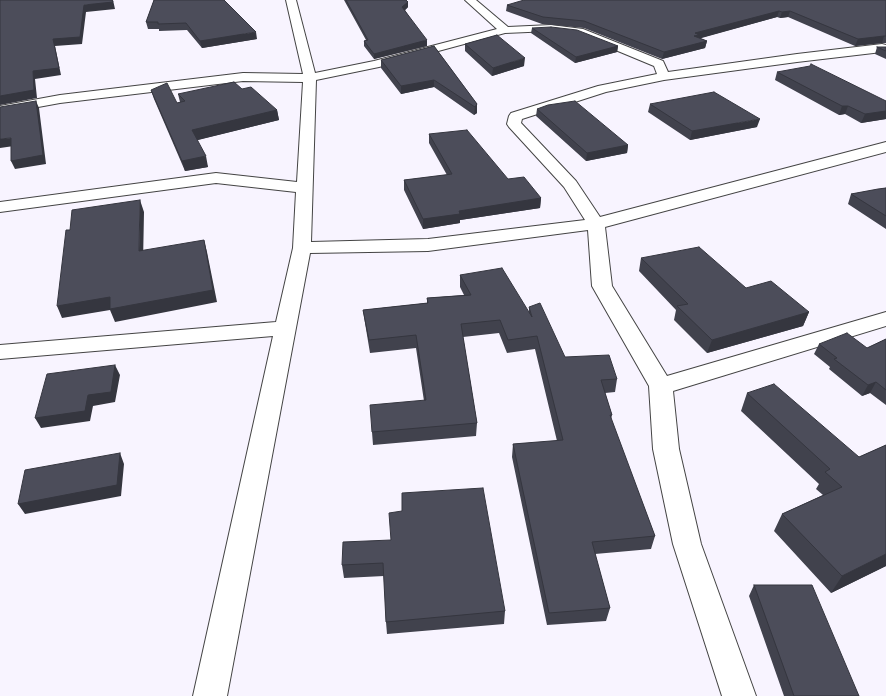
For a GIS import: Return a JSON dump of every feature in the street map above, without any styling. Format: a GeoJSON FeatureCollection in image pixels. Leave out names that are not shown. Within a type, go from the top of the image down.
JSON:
{"type":"FeatureCollection","features":[{"type":"Feature","properties":{"kind":"street"},"geometry":{"type":"LineString","coordinates":[[210,696],[302,248],[310,78],[292,0]]}},
{"type":"Feature","properties":{"kind":"street"},"geometry":{"type":"LineString","coordinates":[[470,0],[505,30]]}},
{"type":"Feature","properties":{"kind":"street"},"geometry":{"type":"LineString","coordinates":[[0,110],[60,99],[243,78],[310,78],[375,64],[505,30],[551,28],[579,31],[659,64],[664,76]]}},
{"type":"Feature","properties":{"kind":"street"},"geometry":{"type":"LineString","coordinates":[[739,696],[687,544],[666,449],[661,386],[602,286],[596,224],[570,184],[514,124],[516,116],[603,89],[664,76],[797,58],[886,49]]}},
{"type":"Feature","properties":{"kind":"street"},"geometry":{"type":"LineString","coordinates":[[302,248],[428,245],[596,224],[886,147]]}},
{"type":"Feature","properties":{"kind":"street"},"geometry":{"type":"LineString","coordinates":[[0,207],[216,178],[304,188]]}},
{"type":"Feature","properties":{"kind":"street"},"geometry":{"type":"LineString","coordinates":[[661,386],[886,319]]}},
{"type":"Feature","properties":{"kind":"street"},"geometry":{"type":"LineString","coordinates":[[0,352],[286,328]]}},
{"type":"Feature","properties":{"kind":"building"},"geometry":{"type":"Polygon","coordinates":[[[0,0],[112,0],[113,2],[84,5],[80,37],[53,39],[59,68],[33,71],[34,90],[0,96],[0,0]]]}},
{"type":"Feature","properties":{"kind":"building"},"geometry":{"type":"Polygon","coordinates":[[[154,0],[224,0],[256,32],[200,41],[186,23],[158,24],[158,22],[146,22],[154,0]]]}},
{"type":"Feature","properties":{"kind":"building"},"geometry":{"type":"Polygon","coordinates":[[[346,0],[406,0],[408,2],[402,7],[427,40],[374,54],[364,41],[368,40],[346,0]]]}},
{"type":"Feature","properties":{"kind":"building"},"geometry":{"type":"Polygon","coordinates":[[[524,0],[886,0],[886,36],[858,39],[790,11],[779,11],[695,33],[699,35],[694,36],[707,41],[664,52],[584,21],[543,17],[507,5],[524,0]]]}},
{"type":"Feature","properties":{"kind":"building"},"geometry":{"type":"Polygon","coordinates":[[[551,27],[577,30],[618,46],[576,57],[532,28],[551,27]]]}},
{"type":"Feature","properties":{"kind":"building"},"geometry":{"type":"Polygon","coordinates":[[[497,35],[525,58],[493,68],[465,44],[497,35]]]}},
{"type":"Feature","properties":{"kind":"building"},"geometry":{"type":"Polygon","coordinates":[[[434,46],[477,104],[475,107],[434,80],[401,86],[381,60],[434,46]]]}},
{"type":"Feature","properties":{"kind":"building"},"geometry":{"type":"Polygon","coordinates":[[[877,47],[886,47],[886,51],[877,47]]]}},
{"type":"Feature","properties":{"kind":"building"},"geometry":{"type":"Polygon","coordinates":[[[811,64],[886,101],[886,111],[865,114],[848,106],[842,106],[777,72],[810,66],[811,64]]]}},
{"type":"Feature","properties":{"kind":"building"},"geometry":{"type":"Polygon","coordinates":[[[234,82],[242,89],[251,87],[277,110],[192,130],[206,156],[182,161],[151,90],[167,83],[177,103],[185,101],[178,94],[234,82]]]}},
{"type":"Feature","properties":{"kind":"building"},"geometry":{"type":"Polygon","coordinates":[[[714,92],[760,119],[692,131],[650,104],[714,92]]]}},
{"type":"Feature","properties":{"kind":"building"},"geometry":{"type":"Polygon","coordinates":[[[36,101],[43,155],[11,161],[11,138],[0,139],[0,107],[36,101]]]}},
{"type":"Feature","properties":{"kind":"building"},"geometry":{"type":"Polygon","coordinates":[[[575,101],[628,145],[587,153],[537,109],[548,105],[575,101]]]}},
{"type":"Feature","properties":{"kind":"building"},"geometry":{"type":"Polygon","coordinates":[[[467,130],[508,179],[524,177],[541,198],[459,211],[460,214],[423,219],[404,180],[452,174],[429,134],[467,130]]]}},
{"type":"Feature","properties":{"kind":"building"},"geometry":{"type":"Polygon","coordinates":[[[886,188],[886,216],[851,194],[878,189],[886,188]]]}},
{"type":"Feature","properties":{"kind":"building"},"geometry":{"type":"Polygon","coordinates":[[[140,200],[139,251],[204,240],[213,290],[110,309],[110,297],[57,306],[66,230],[70,230],[72,210],[140,200]]]}},
{"type":"Feature","properties":{"kind":"building"},"geometry":{"type":"Polygon","coordinates":[[[699,247],[746,288],[771,281],[809,312],[712,340],[677,306],[688,304],[641,258],[699,247]]]}},
{"type":"Feature","properties":{"kind":"building"},"geometry":{"type":"Polygon","coordinates":[[[502,268],[532,317],[529,307],[540,303],[565,357],[609,355],[617,379],[601,380],[612,415],[610,415],[655,536],[592,542],[610,608],[549,613],[513,444],[563,440],[537,336],[508,340],[500,320],[461,324],[477,423],[372,432],[370,405],[426,400],[416,335],[369,340],[363,310],[428,303],[427,298],[471,295],[460,275],[502,268]]]}},
{"type":"Feature","properties":{"kind":"building"},"geometry":{"type":"Polygon","coordinates":[[[847,333],[867,348],[886,339],[886,390],[876,382],[868,385],[834,359],[837,358],[819,344],[847,333]]]}},
{"type":"Feature","properties":{"kind":"building"},"geometry":{"type":"Polygon","coordinates":[[[115,365],[111,392],[88,395],[85,411],[35,418],[47,374],[115,365]]]}},
{"type":"Feature","properties":{"kind":"building"},"geometry":{"type":"Polygon","coordinates":[[[774,384],[859,457],[886,445],[886,554],[842,576],[782,514],[842,487],[825,472],[830,469],[747,393],[774,384]]]}},
{"type":"Feature","properties":{"kind":"building"},"geometry":{"type":"Polygon","coordinates":[[[120,453],[117,485],[18,504],[25,470],[120,453]]]}},
{"type":"Feature","properties":{"kind":"building"},"geometry":{"type":"Polygon","coordinates":[[[483,488],[505,611],[386,622],[383,563],[342,565],[343,542],[391,540],[389,513],[402,511],[402,493],[483,488]]]}},
{"type":"Feature","properties":{"kind":"building"},"geometry":{"type":"Polygon","coordinates":[[[754,585],[812,585],[859,696],[794,696],[754,585]]]}}]}
